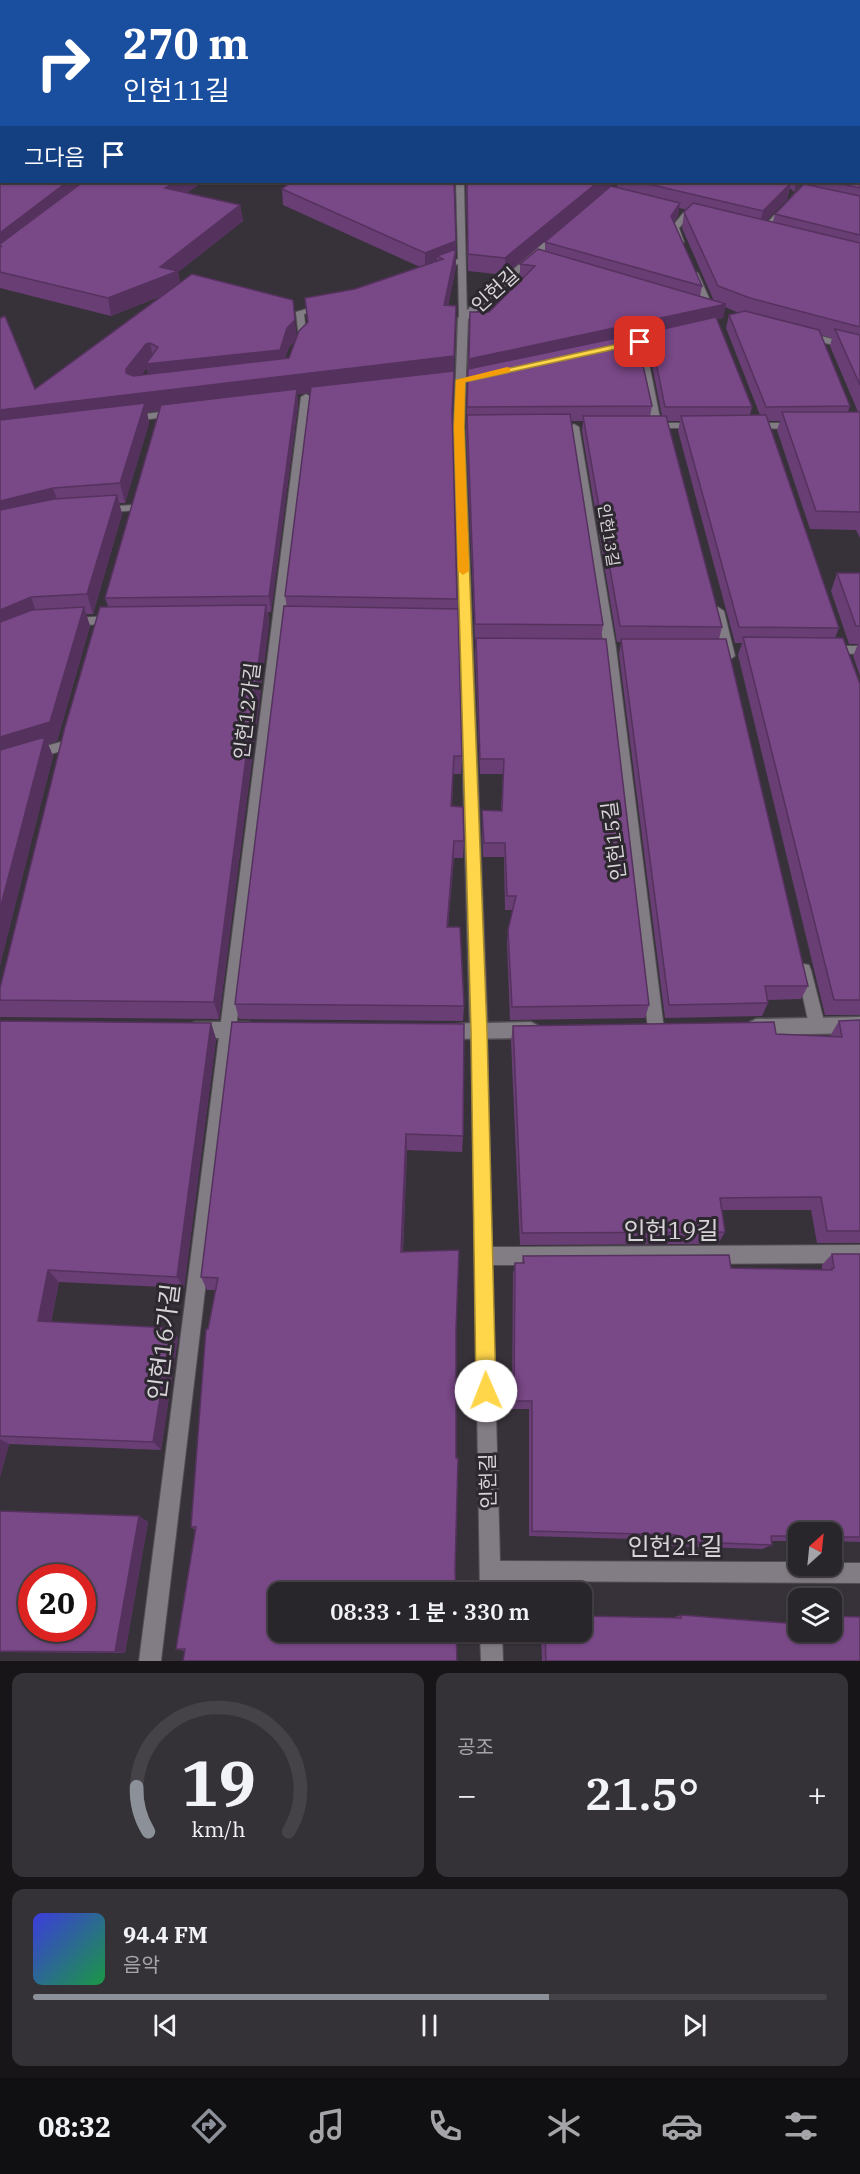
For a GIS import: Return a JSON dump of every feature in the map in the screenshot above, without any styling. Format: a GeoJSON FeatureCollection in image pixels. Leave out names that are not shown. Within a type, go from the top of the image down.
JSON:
{"type":"FeatureCollection","features":[{"type":"Feature","properties":{"kind":"street","name":"인헌길"},"geometry":{"type":"LineString","coordinates":[[479,1031],[471,647],[459,621],[465,427],[460,379],[464,318],[573,222]]}},
{"type":"Feature","properties":{"kind":"street"},"geometry":{"type":"LineString","coordinates":[[736,1027],[860,1025]]}},
{"type":"Feature","properties":{"kind":"street"},"geometry":{"type":"LineString","coordinates":[[183,1030],[264,1030]]}},
{"type":"Feature","properties":{"kind":"street"},"geometry":{"type":"LineString","coordinates":[[431,1030],[550,1030]]}},
{"type":"Feature","properties":{"kind":"lane"},"geometry":{"type":"LineString","coordinates":[[460,183],[464,318]]}},
{"type":"Feature","properties":{"kind":"lane"},"geometry":{"type":"LineString","coordinates":[[762,233],[793,196],[809,183]]}},
{"type":"Feature","properties":{"kind":"lane"},"geometry":{"type":"LineString","coordinates":[[793,196],[808,197]]}},
{"type":"Feature","properties":{"kind":"lane"},"geometry":{"type":"LineString","coordinates":[[677,212],[698,217]]}},
{"type":"Feature","properties":{"kind":"lane"},"geometry":{"type":"LineString","coordinates":[[683,248],[675,228],[687,214]]}},
{"type":"Feature","properties":{"kind":"lane"},"geometry":{"type":"LineString","coordinates":[[751,230],[773,236]]}},
{"type":"Feature","properties":{"kind":"lane"},"geometry":{"type":"LineString","coordinates":[[532,257],[543,260]]}},
{"type":"Feature","properties":{"kind":"lane"},"geometry":{"type":"LineString","coordinates":[[429,273],[462,260]]}},
{"type":"Feature","properties":{"kind":"lane"},"geometry":{"type":"LineString","coordinates":[[692,268],[709,307]]}},
{"type":"Feature","properties":{"kind":"lane"},"geometry":{"type":"LineString","coordinates":[[698,304],[720,311]]}},
{"type":"Feature","properties":{"kind":"lane"},"geometry":{"type":"LineString","coordinates":[[292,357],[295,348],[303,341],[300,312],[332,305]]}},
{"type":"Feature","properties":{"kind":"lane"},"geometry":{"type":"LineString","coordinates":[[798,333],[860,349]]}},
{"type":"Feature","properties":{"kind":"lane"},"geometry":{"type":"LineString","coordinates":[[606,349],[674,334]]}},
{"type":"Feature","properties":{"kind":"lane"},"geometry":{"type":"LineString","coordinates":[[820,338],[824,349]]}},
{"type":"Feature","properties":{"kind":"lane"},"geometry":{"type":"LineString","coordinates":[[640,342],[666,430]]}},
{"type":"Feature","properties":{"kind":"lane","name":"인헌12가길"},"geometry":{"type":"LineString","coordinates":[[228,1030],[306,397]]}},
{"type":"Feature","properties":{"kind":"lane"},"geometry":{"type":"LineString","coordinates":[[113,421],[157,421],[192,411]]}},
{"type":"Feature","properties":{"kind":"lane"},"geometry":{"type":"LineString","coordinates":[[633,426],[666,430],[713,426]]}},
{"type":"Feature","properties":{"kind":"lane"},"geometry":{"type":"LineString","coordinates":[[736,426],[812,426]]}},
{"type":"Feature","properties":{"kind":"lane","name":"인헌13길"},"geometry":{"type":"LineString","coordinates":[[574,427],[611,648]]}},
{"type":"Feature","properties":{"kind":"lane"},"geometry":{"type":"LineString","coordinates":[[92,511],[133,508]]}},
{"type":"Feature","properties":{"kind":"lane"},"geometry":{"type":"LineString","coordinates":[[716,604],[733,672]]}},
{"type":"Feature","properties":{"kind":"lane"},"geometry":{"type":"LineString","coordinates":[[59,622],[124,620]]}},
{"type":"Feature","properties":{"kind":"lane","name":"인헌15길"},"geometry":{"type":"LineString","coordinates":[[611,648],[656,1029]]}},
{"type":"Feature","properties":{"kind":"lane"},"geometry":{"type":"LineString","coordinates":[[820,650],[860,650]]}},
{"type":"Feature","properties":{"kind":"lane"},"geometry":{"type":"LineString","coordinates":[[0,764],[64,746]]}},
{"type":"Feature","properties":{"kind":"lane"},"geometry":{"type":"LineString","coordinates":[[801,957],[817,1025]]}},
{"type":"Feature","properties":{"kind":"lane","name":"인헌16가길"},"geometry":{"type":"LineString","coordinates":[[150,1661],[228,1030]]}},
{"type":"Feature","properties":{"kind":"lane","name":"인헌길"},"geometry":{"type":"LineString","coordinates":[[479,1031],[490,1582]]}},
{"type":"Feature","properties":{"kind":"lane","name":"인헌19길"},"geometry":{"type":"LineString","coordinates":[[483,1256],[860,1254]]}},
{"type":"Feature","properties":{"kind":"lane","name":"인헌21길"},"geometry":{"type":"LineString","coordinates":[[490,1571],[860,1573]]}},
{"type":"Feature","properties":{"kind":"lane"},"geometry":{"type":"LineString","coordinates":[[491,1642],[492,1661]]}},
{"type":"Feature","properties":{"kind":"building"},"geometry":{"type":"Polygon","coordinates":[[[0,183],[66,183],[0,233],[0,183]]]}},
{"type":"Feature","properties":{"kind":"building"},"geometry":{"type":"Polygon","coordinates":[[[82,183],[174,183],[165,188],[240,205],[160,267],[178,271],[108,298],[0,272],[0,247],[2,246],[0,244],[82,183]]]}},
{"type":"Feature","properties":{"kind":"building"},"geometry":{"type":"Polygon","coordinates":[[[290,183],[454,183],[456,241],[425,253],[282,189],[290,183]]]}},
{"type":"Feature","properties":{"kind":"building"},"geometry":{"type":"Polygon","coordinates":[[[467,183],[597,183],[505,258],[468,254],[467,183]]]}},
{"type":"Feature","properties":{"kind":"building"},"geometry":{"type":"Polygon","coordinates":[[[644,183],[791,183],[763,211],[644,183]]]}},
{"type":"Feature","properties":{"kind":"building"},"geometry":{"type":"Polygon","coordinates":[[[838,183],[860,183],[860,188],[838,183]]]}},
{"type":"Feature","properties":{"kind":"building"},"geometry":{"type":"Polygon","coordinates":[[[804,184],[860,196],[860,235],[775,214],[804,184]]]}},
{"type":"Feature","properties":{"kind":"building"},"geometry":{"type":"Polygon","coordinates":[[[611,186],[680,203],[671,216],[702,286],[545,242],[611,186]]]}},
{"type":"Feature","properties":{"kind":"building"},"geometry":{"type":"Polygon","coordinates":[[[693,203],[860,243],[860,327],[750,298],[718,286],[684,212],[693,203]]]}},
{"type":"Feature","properties":{"kind":"building"},"geometry":{"type":"Polygon","coordinates":[[[456,249],[444,305],[456,306],[454,356],[0,410],[0,318],[5,316],[35,389],[192,274],[293,300],[295,320],[287,328],[280,350],[146,364],[158,347],[150,343],[146,344],[126,369],[126,373],[133,376],[289,358],[299,331],[308,322],[305,298],[355,289],[443,259],[437,256],[456,249]]]}},
{"type":"Feature","properties":{"kind":"building"},"geometry":{"type":"Polygon","coordinates":[[[538,249],[726,304],[469,359],[470,312],[489,312],[535,266],[520,264],[538,249]]]}},
{"type":"Feature","properties":{"kind":"building"},"geometry":{"type":"Polygon","coordinates":[[[745,311],[819,330],[850,406],[766,407],[729,315],[745,311]]]}},
{"type":"Feature","properties":{"kind":"building"},"geometry":{"type":"Polygon","coordinates":[[[716,317],[752,407],[665,407],[650,332],[716,317]]]}},
{"type":"Feature","properties":{"kind":"building"},"geometry":{"type":"Polygon","coordinates":[[[835,329],[860,335],[860,385],[835,329]]]}},
{"type":"Feature","properties":{"kind":"building"},"geometry":{"type":"Polygon","coordinates":[[[636,334],[652,406],[467,407],[468,369],[636,334]]]}},
{"type":"Feature","properties":{"kind":"building"},"geometry":{"type":"Polygon","coordinates":[[[454,371],[452,411],[457,599],[285,596],[311,387],[454,371]]]}},
{"type":"Feature","properties":{"kind":"building"},"geometry":{"type":"Polygon","coordinates":[[[297,389],[269,596],[105,598],[161,405],[297,389]]]}},
{"type":"Feature","properties":{"kind":"building"},"geometry":{"type":"Polygon","coordinates":[[[145,403],[120,483],[53,488],[0,501],[0,420],[145,403]]]}},
{"type":"Feature","properties":{"kind":"building"},"geometry":{"type":"Polygon","coordinates":[[[782,412],[860,412],[860,512],[816,511],[782,412]]]}},
{"type":"Feature","properties":{"kind":"building"},"geometry":{"type":"Polygon","coordinates":[[[570,414],[603,625],[475,624],[467,415],[570,414]]]}},
{"type":"Feature","properties":{"kind":"building"},"geometry":{"type":"Polygon","coordinates":[[[766,415],[839,628],[739,627],[681,416],[766,415]]]}},
{"type":"Feature","properties":{"kind":"building"},"geometry":{"type":"Polygon","coordinates":[[[583,416],[666,416],[722,627],[620,626],[583,416]]]}},
{"type":"Feature","properties":{"kind":"building"},"geometry":{"type":"Polygon","coordinates":[[[117,495],[87,594],[31,597],[0,610],[0,510],[54,499],[117,495]]]}},
{"type":"Feature","properties":{"kind":"building"},"geometry":{"type":"Polygon","coordinates":[[[837,573],[860,573],[860,626],[856,626],[837,573]]]}},
{"type":"Feature","properties":{"kind":"building"},"geometry":{"type":"Polygon","coordinates":[[[266,605],[214,1002],[0,1000],[0,988],[65,727],[100,607],[266,605]]]}},
{"type":"Feature","properties":{"kind":"building"},"geometry":{"type":"Polygon","coordinates":[[[284,606],[458,609],[462,756],[454,756],[451,806],[463,807],[464,841],[454,841],[447,927],[460,927],[464,1006],[235,1004],[284,606]]]}},
{"type":"Feature","properties":{"kind":"building"},"geometry":{"type":"Polygon","coordinates":[[[84,607],[50,722],[0,737],[0,622],[32,610],[84,607]]]}},
{"type":"Feature","properties":{"kind":"building"},"geometry":{"type":"Polygon","coordinates":[[[743,637],[843,638],[860,684],[860,1000],[834,1000],[743,637]]]}},
{"type":"Feature","properties":{"kind":"building"},"geometry":{"type":"Polygon","coordinates":[[[476,638],[606,639],[649,1005],[512,1007],[508,930],[516,896],[507,896],[505,843],[484,843],[482,810],[502,811],[504,759],[480,759],[476,638]]]}},
{"type":"Feature","properties":{"kind":"building"},"geometry":{"type":"Polygon","coordinates":[[[621,639],[726,639],[808,986],[765,986],[768,1003],[669,1005],[621,639]]]}},
{"type":"Feature","properties":{"kind":"building"},"geometry":{"type":"Polygon","coordinates":[[[45,737],[0,909],[0,750],[45,737]]]}},
{"type":"Feature","properties":{"kind":"building"},"geometry":{"type":"Polygon","coordinates":[[[860,1020],[860,1231],[827,1231],[821,1197],[720,1198],[725,1232],[522,1233],[513,1026],[774,1022],[776,1034],[842,1037],[839,1021],[860,1020]]]}},
{"type":"Feature","properties":{"kind":"building"},"geometry":{"type":"Polygon","coordinates":[[[0,1021],[211,1023],[177,1277],[48,1270],[38,1321],[171,1328],[153,1442],[0,1436],[0,1021]]]}},
{"type":"Feature","properties":{"kind":"building"},"geometry":{"type":"Polygon","coordinates":[[[232,1022],[464,1024],[463,1136],[406,1134],[401,1252],[459,1250],[456,1329],[456,1458],[458,1458],[456,1582],[268,1582],[268,1642],[456,1642],[457,1661],[183,1661],[185,1649],[176,1649],[196,1527],[191,1527],[206,1329],[208,1329],[218,1278],[201,1277],[232,1022]]]}},
{"type":"Feature","properties":{"kind":"building"},"geometry":{"type":"Polygon","coordinates":[[[832,1254],[860,1254],[860,1537],[842,1537],[842,1522],[788,1522],[788,1536],[771,1536],[772,1545],[676,1541],[676,1535],[532,1531],[532,1401],[514,1401],[515,1263],[524,1263],[523,1256],[729,1255],[731,1268],[832,1270],[834,1268],[832,1254]]]}},
{"type":"Feature","properties":{"kind":"building"},"geometry":{"type":"Polygon","coordinates":[[[0,1511],[139,1516],[115,1652],[0,1651],[0,1511]]]}},
{"type":"Feature","properties":{"kind":"building"},"geometry":{"type":"Polygon","coordinates":[[[681,1615],[788,1623],[788,1642],[842,1642],[842,1616],[860,1617],[860,1661],[546,1661],[545,1642],[592,1642],[592,1616],[681,1618],[681,1615]]]}},
{"type":"Feature","properties":{"kind":"slow traffic"},"geometry":{"type":"LineString","coordinates":[[463,571],[460,380],[507,370]]}},
{"type":"Feature","properties":{"kind":"route"},"geometry":{"type":"LineString","coordinates":[[486,1391],[479,1031],[465,646],[459,427],[460,380],[640,342]]}}]}
